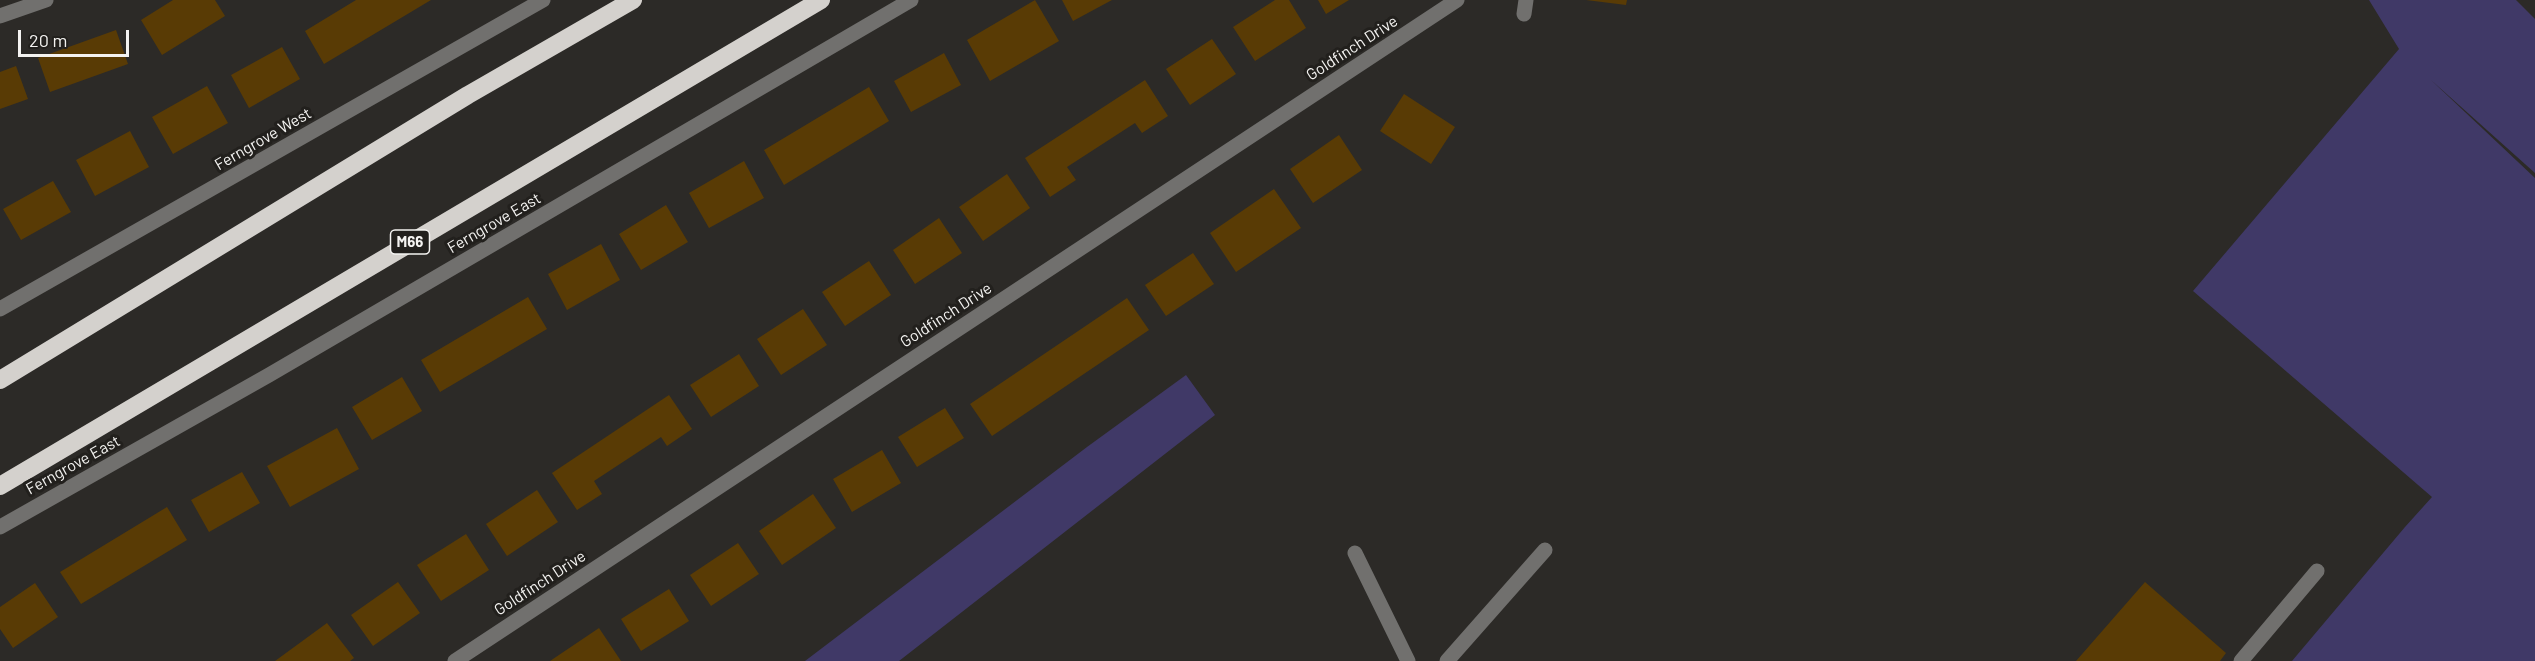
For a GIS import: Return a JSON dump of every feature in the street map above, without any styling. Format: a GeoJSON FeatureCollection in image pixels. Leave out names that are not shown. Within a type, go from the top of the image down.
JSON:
{"type":"FeatureCollection","features":[{"type":"Feature","properties":{"kind":"highway"},"geometry":{"type":"LineString","coordinates":[[0,380],[468,95],[633,0]]}},
{"type":"Feature","properties":{"kind":"highway","name":"M66"},"geometry":{"type":"LineString","coordinates":[[0,486],[821,0]]}},
{"type":"Feature","properties":{"kind":"street"},"geometry":{"type":"LineString","coordinates":[[0,16],[46,0]]}},
{"type":"Feature","properties":{"kind":"street","name":"Ferngrove West"},"geometry":{"type":"LineString","coordinates":[[0,309],[543,0]]}},
{"type":"Feature","properties":{"kind":"street","name":"Ferngrove East"},"geometry":{"type":"LineString","coordinates":[[0,527],[269,375],[911,0]]}},
{"type":"Feature","properties":{"kind":"street","name":"Goldfinch Drive"},"geometry":{"type":"LineString","coordinates":[[455,661],[1457,0]]}},
{"type":"Feature","properties":{"kind":"street"},"geometry":{"type":"LineString","coordinates":[[1447,661],[1545,550]]}},
{"type":"Feature","properties":{"kind":"street"},"geometry":{"type":"LineString","coordinates":[[1355,553],[1408,661]]}},
{"type":"Feature","properties":{"kind":"street"},"geometry":{"type":"LineString","coordinates":[[2241,661],[2317,571]]}},
{"type":"Feature","properties":{"kind":"shaded area"},"geometry":{"type":"Polygon","coordinates":[[[2369,0],[2516,0],[2535,19],[2535,173],[2431,80],[2535,178],[2535,661],[2292,661],[2432,497],[2193,291],[2399,49],[2369,0]]]}},
{"type":"Feature","properties":{"kind":"shaded area"},"geometry":{"type":"Polygon","coordinates":[[[1186,375],[1215,415],[899,661],[805,661],[1087,447],[1186,375]]]}},
{"type":"Feature","properties":{"kind":"building"},"geometry":{"type":"Polygon","coordinates":[[[173,0],[215,0],[225,16],[162,55],[141,20],[173,0]]]}},
{"type":"Feature","properties":{"kind":"building"},"geometry":{"type":"Polygon","coordinates":[[[356,0],[431,0],[324,64],[305,31],[356,0]]]}},
{"type":"Feature","properties":{"kind":"building"},"geometry":{"type":"Polygon","coordinates":[[[1035,0],[1059,41],[990,81],[967,40],[1035,0]]]}},
{"type":"Feature","properties":{"kind":"building"},"geometry":{"type":"Polygon","coordinates":[[[1062,0],[1112,0],[1073,21],[1062,0]]]}},
{"type":"Feature","properties":{"kind":"building"},"geometry":{"type":"Polygon","coordinates":[[[1275,0],[1289,0],[1306,28],[1255,61],[1233,27],[1275,0]]]}},
{"type":"Feature","properties":{"kind":"building"},"geometry":{"type":"Polygon","coordinates":[[[1318,0],[1349,0],[1326,14],[1318,0]]]}},
{"type":"Feature","properties":{"kind":"building"},"geometry":{"type":"Polygon","coordinates":[[[1586,0],[1627,0],[1626,5],[1586,0]]]}},
{"type":"Feature","properties":{"kind":"building"},"geometry":{"type":"Polygon","coordinates":[[[116,30],[128,64],[50,92],[38,58],[116,30]]]}},
{"type":"Feature","properties":{"kind":"building"},"geometry":{"type":"Polygon","coordinates":[[[1212,39],[1236,74],[1190,105],[1166,69],[1212,39]]]}},
{"type":"Feature","properties":{"kind":"building"},"geometry":{"type":"Polygon","coordinates":[[[282,47],[300,79],[249,108],[231,75],[282,47]]]}},
{"type":"Feature","properties":{"kind":"building"},"geometry":{"type":"Polygon","coordinates":[[[944,53],[961,85],[911,112],[894,81],[944,53]]]}},
{"type":"Feature","properties":{"kind":"building"},"geometry":{"type":"Polygon","coordinates":[[[16,66],[28,99],[0,109],[0,72],[16,66]]]}},
{"type":"Feature","properties":{"kind":"building"},"geometry":{"type":"Polygon","coordinates":[[[1145,80],[1168,116],[1142,133],[1135,123],[1067,167],[1076,180],[1050,197],[1025,158],[1145,80]]]}},
{"type":"Feature","properties":{"kind":"building"},"geometry":{"type":"Polygon","coordinates":[[[207,86],[228,123],[173,154],[152,117],[207,86]]]}},
{"type":"Feature","properties":{"kind":"building"},"geometry":{"type":"Polygon","coordinates":[[[869,87],[889,121],[784,185],[764,150],[869,87]]]}},
{"type":"Feature","properties":{"kind":"building"},"geometry":{"type":"Polygon","coordinates":[[[1404,94],[1455,127],[1431,164],[1380,131],[1404,94]]]}},
{"type":"Feature","properties":{"kind":"building"},"geometry":{"type":"Polygon","coordinates":[[[130,131],[149,167],[95,196],[76,160],[130,131]]]}},
{"type":"Feature","properties":{"kind":"building"},"geometry":{"type":"Polygon","coordinates":[[[1339,135],[1362,170],[1313,203],[1290,169],[1339,135]]]}},
{"type":"Feature","properties":{"kind":"building"},"geometry":{"type":"Polygon","coordinates":[[[744,161],[764,198],[709,228],[689,193],[744,161]]]}},
{"type":"Feature","properties":{"kind":"building"},"geometry":{"type":"Polygon","coordinates":[[[1007,174],[1030,208],[983,241],[959,207],[1007,174]]]}},
{"type":"Feature","properties":{"kind":"building"},"geometry":{"type":"Polygon","coordinates":[[[53,181],[71,212],[21,240],[3,209],[53,181]]]}},
{"type":"Feature","properties":{"kind":"building"},"geometry":{"type":"Polygon","coordinates":[[[1274,189],[1301,228],[1236,272],[1210,233],[1274,189]]]}},
{"type":"Feature","properties":{"kind":"building"},"geometry":{"type":"Polygon","coordinates":[[[666,205],[688,242],[641,270],[619,234],[666,205]]]}},
{"type":"Feature","properties":{"kind":"building"},"geometry":{"type":"Polygon","coordinates":[[[939,218],[962,253],[915,284],[893,250],[939,218]]]}},
{"type":"Feature","properties":{"kind":"building"},"geometry":{"type":"Polygon","coordinates":[[[601,244],[620,280],[567,310],[548,274],[601,244]]]}},
{"type":"Feature","properties":{"kind":"building"},"geometry":{"type":"Polygon","coordinates":[[[1193,253],[1214,284],[1166,316],[1145,285],[1193,253]]]}},
{"type":"Feature","properties":{"kind":"building"},"geometry":{"type":"Polygon","coordinates":[[[869,261],[891,295],[845,326],[822,292],[869,261]]]}},
{"type":"Feature","properties":{"kind":"building"},"geometry":{"type":"Polygon","coordinates":[[[528,297],[547,329],[440,392],[421,360],[528,297]]]}},
{"type":"Feature","properties":{"kind":"building"},"geometry":{"type":"Polygon","coordinates":[[[1127,298],[1149,330],[992,436],[970,404],[1127,298]]]}},
{"type":"Feature","properties":{"kind":"building"},"geometry":{"type":"Polygon","coordinates":[[[803,309],[827,345],[781,375],[757,339],[803,309]]]}},
{"type":"Feature","properties":{"kind":"building"},"geometry":{"type":"Polygon","coordinates":[[[739,354],[759,386],[711,417],[690,385],[739,354]]]}},
{"type":"Feature","properties":{"kind":"building"},"geometry":{"type":"Polygon","coordinates":[[[402,377],[422,411],[372,440],[352,407],[402,377]]]}},
{"type":"Feature","properties":{"kind":"building"},"geometry":{"type":"Polygon","coordinates":[[[669,395],[692,429],[667,446],[661,437],[594,481],[602,494],[577,510],[552,473],[669,395]]]}},
{"type":"Feature","properties":{"kind":"building"},"geometry":{"type":"Polygon","coordinates":[[[945,408],[964,438],[917,467],[898,437],[945,408]]]}},
{"type":"Feature","properties":{"kind":"building"},"geometry":{"type":"Polygon","coordinates":[[[337,428],[359,469],[290,507],[267,466],[337,428]]]}},
{"type":"Feature","properties":{"kind":"building"},"geometry":{"type":"Polygon","coordinates":[[[882,450],[901,483],[852,512],[833,479],[882,450]]]}},
{"type":"Feature","properties":{"kind":"building"},"geometry":{"type":"Polygon","coordinates":[[[242,472],[260,503],[209,532],[191,500],[242,472]]]}},
{"type":"Feature","properties":{"kind":"building"},"geometry":{"type":"Polygon","coordinates":[[[537,490],[558,522],[507,556],[486,524],[537,490]]]}},
{"type":"Feature","properties":{"kind":"building"},"geometry":{"type":"Polygon","coordinates":[[[813,494],[836,528],[782,565],[759,531],[813,494]]]}},
{"type":"Feature","properties":{"kind":"building"},"geometry":{"type":"Polygon","coordinates":[[[167,507],[187,540],[81,604],[60,572],[167,507]]]}},
{"type":"Feature","properties":{"kind":"building"},"geometry":{"type":"Polygon","coordinates":[[[466,534],[489,570],[441,601],[417,565],[466,534]]]}},
{"type":"Feature","properties":{"kind":"building"},"geometry":{"type":"Polygon","coordinates":[[[738,543],[759,574],[711,606],[690,575],[738,543]]]}},
{"type":"Feature","properties":{"kind":"building"},"geometry":{"type":"Polygon","coordinates":[[[398,582],[420,613],[373,646],[351,615],[398,582]]]}},
{"type":"Feature","properties":{"kind":"building"},"geometry":{"type":"Polygon","coordinates":[[[2145,582],[2226,653],[2220,661],[2076,661],[2145,582]]]}},
{"type":"Feature","properties":{"kind":"building"},"geometry":{"type":"Polygon","coordinates":[[[35,583],[58,617],[13,648],[0,629],[0,607],[35,583]]]}},
{"type":"Feature","properties":{"kind":"building"},"geometry":{"type":"Polygon","coordinates":[[[669,589],[689,621],[641,651],[621,619],[669,589]]]}},
{"type":"Feature","properties":{"kind":"building"},"geometry":{"type":"Polygon","coordinates":[[[327,623],[354,658],[350,661],[275,661],[327,623]]]}},
{"type":"Feature","properties":{"kind":"building"},"geometry":{"type":"Polygon","coordinates":[[[599,628],[621,661],[550,661],[599,628]]]}}]}
